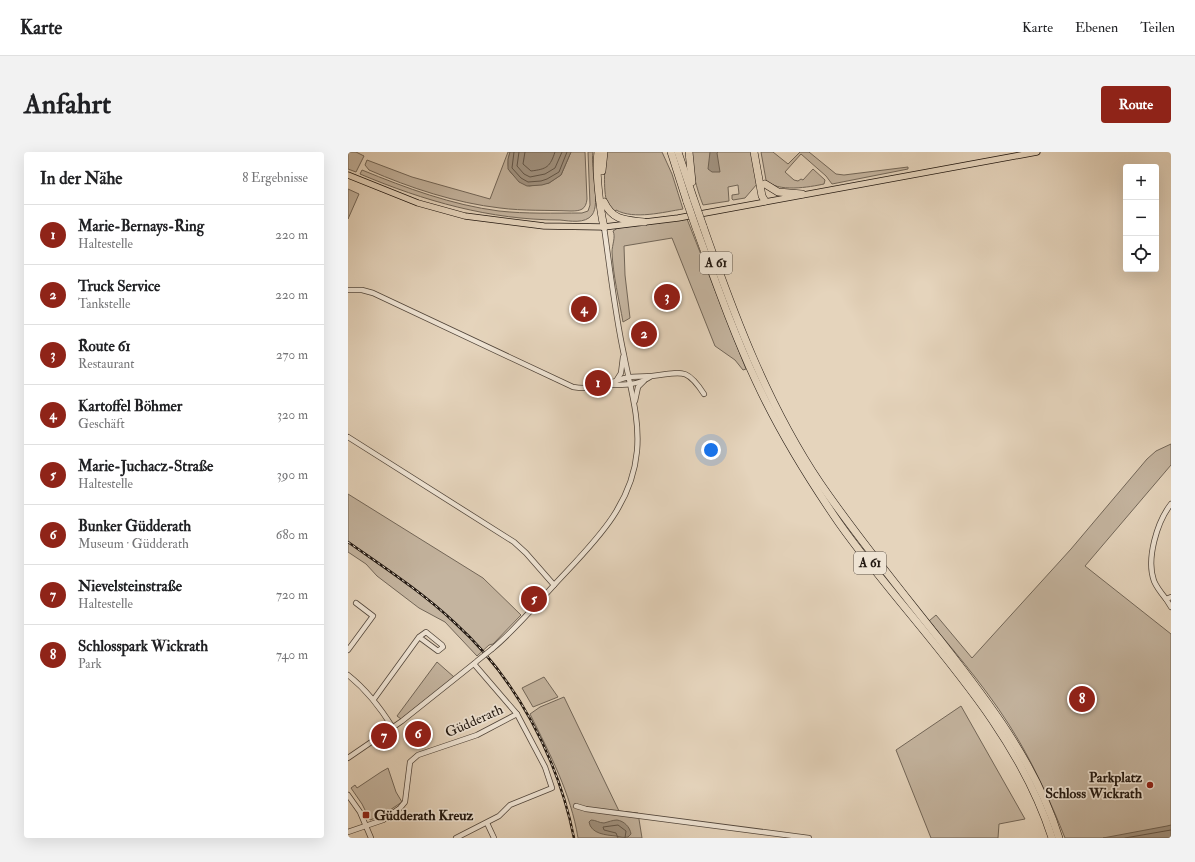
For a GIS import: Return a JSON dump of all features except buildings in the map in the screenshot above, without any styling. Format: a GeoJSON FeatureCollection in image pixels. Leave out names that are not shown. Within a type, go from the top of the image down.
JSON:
{"type":"FeatureCollection","features":[{"type":"Feature","properties":{"kind":"highway"},"geometry":{"type":"LineString","coordinates":[[598,152],[597,168],[604,227]]}},
{"type":"Feature","properties":{"kind":"highway"},"geometry":{"type":"LineString","coordinates":[[604,152],[602,169],[606,216],[604,227]]}},
{"type":"Feature","properties":{"kind":"highway"},"geometry":{"type":"LineString","coordinates":[[666,152],[674,162]]}},
{"type":"Feature","properties":{"kind":"highway","name":"A 61"},"geometry":{"type":"LineString","coordinates":[[671,152],[691,201]]}},
{"type":"Feature","properties":{"kind":"highway","name":"A 61"},"geometry":{"type":"LineString","coordinates":[[678,152],[691,201],[727,310],[756,382],[788,442],[815,487],[840,524],[994,722],[1029,784],[1055,835]]}},
{"type":"Feature","properties":{"kind":"highway"},"geometry":{"type":"LineString","coordinates":[[689,152],[691,201]]}},
{"type":"Feature","properties":{"kind":"highway"},"geometry":{"type":"LineString","coordinates":[[754,152],[762,196],[765,201]]}},
{"type":"Feature","properties":{"kind":"highway"},"geometry":{"type":"LineString","coordinates":[[758,152],[766,195],[765,201]]}},
{"type":"Feature","properties":{"kind":"highway"},"geometry":{"type":"LineString","coordinates":[[764,184],[778,192],[802,194]]}},
{"type":"Feature","properties":{"kind":"highway"},"geometry":{"type":"LineString","coordinates":[[604,202],[611,213],[616,216],[644,222]]}},
{"type":"Feature","properties":{"kind":"main road"},"geometry":{"type":"LineString","coordinates":[[348,175],[418,203],[466,216],[544,226],[604,227],[678,218],[1037,152]]}},
{"type":"Feature","properties":{"kind":"street"},"geometry":{"type":"LineString","coordinates":[[348,758],[393,728],[476,663],[509,634],[596,540],[608,525],[625,496],[633,472],[637,452],[637,429],[604,227]]}},
{"type":"Feature","properties":{"kind":"street"},"geometry":{"type":"LineString","coordinates":[[348,290],[362,290],[373,293],[573,387],[582,389],[606,385],[630,384],[645,380],[652,376]]}},
{"type":"Feature","properties":{"kind":"street"},"geometry":{"type":"LineString","coordinates":[[616,381],[621,373],[624,355]]}},
{"type":"Feature","properties":{"kind":"street"},"geometry":{"type":"LineString","coordinates":[[606,385],[629,377],[652,376],[673,372],[681,373],[695,381],[704,394]]}},
{"type":"Feature","properties":{"kind":"street"},"geometry":{"type":"LineString","coordinates":[[634,405],[638,387],[645,380]]}},
{"type":"Feature","properties":{"kind":"street"},"geometry":{"type":"LineString","coordinates":[[348,437],[514,542],[526,553],[554,585]]}},
{"type":"Feature","properties":{"kind":"street"},"geometry":{"type":"LineString","coordinates":[[1171,504],[1159,526],[1152,551],[1154,581],[1158,590],[1169,598],[1171,608]]}},
{"type":"Feature","properties":{"kind":"street"},"geometry":{"type":"LineString","coordinates":[[348,650],[373,616],[356,603]]}},
{"type":"Feature","properties":{"kind":"street"},"geometry":{"type":"LineString","coordinates":[[374,699],[419,637],[426,632],[443,647],[438,651],[419,637]]}},
{"type":"Feature","properties":{"kind":"street","name":"Güdderath"},"geometry":{"type":"LineString","coordinates":[[476,663],[518,714],[545,767],[552,788],[510,805],[499,816],[487,823]]}},
{"type":"Feature","properties":{"kind":"street"},"geometry":{"type":"LineString","coordinates":[[348,675],[364,688],[374,699],[393,728]]}},
{"type":"Feature","properties":{"kind":"street","name":"Güdderath"},"geometry":{"type":"LineString","coordinates":[[348,832],[383,820],[400,808],[405,802],[410,762],[418,755],[477,735],[518,714]]}},
{"type":"Feature","properties":{"kind":"street"},"geometry":{"type":"LineString","coordinates":[[348,795],[360,812],[370,838]]}},
{"type":"Feature","properties":{"kind":"street"},"geometry":{"type":"LineString","coordinates":[[576,806],[586,809],[809,838]]}},
{"type":"Feature","properties":{"kind":"street"},"geometry":{"type":"LineString","coordinates":[[456,838],[487,823],[494,838]]}},
{"type":"Feature","properties":{"kind":"shaded area"},"geometry":{"type":"Polygon","coordinates":[[[348,152],[356,152],[364,156],[356,172],[348,169],[348,152]]]}},
{"type":"Feature","properties":{"kind":"shaded area"},"geometry":{"type":"Polygon","coordinates":[[[508,152],[510,152],[508,159],[509,170],[514,176],[529,186],[549,183],[561,175],[571,152],[585,152],[587,199],[584,208],[574,211],[526,210],[483,206],[450,199],[401,183],[369,170],[365,165],[367,160],[412,177],[490,199],[508,152]]]}},
{"type":"Feature","properties":{"kind":"shaded area"},"geometry":{"type":"Polygon","coordinates":[[[588,152],[593,152],[592,159],[596,202],[595,210],[592,215],[581,221],[508,217],[483,213],[408,193],[360,174],[362,170],[429,195],[464,205],[481,208],[519,213],[582,213],[588,211],[590,205],[588,152]]]}},
{"type":"Feature","properties":{"kind":"shaded area"},"geometry":{"type":"Polygon","coordinates":[[[607,152],[662,152],[672,174],[683,209],[640,215],[623,213],[616,210],[614,213],[608,206],[605,194],[607,152]]]}},
{"type":"Feature","properties":{"kind":"shaded area"},"geometry":{"type":"Polygon","coordinates":[[[692,152],[751,152],[757,184],[745,198],[732,199],[732,195],[739,194],[738,185],[728,187],[729,201],[703,205],[695,179],[692,152]]]}},
{"type":"Feature","properties":{"kind":"shaded area"},"geometry":{"type":"Polygon","coordinates":[[[761,152],[773,152],[788,164],[800,152],[809,152],[836,174],[844,175],[908,167],[908,169],[832,184],[826,176],[801,154],[785,172],[794,180],[798,181],[801,179],[803,180],[813,169],[825,180],[824,184],[785,188],[778,187],[766,180],[761,152]]]}},
{"type":"Feature","properties":{"kind":"shaded area"},"geometry":{"type":"Polygon","coordinates":[[[348,189],[359,194],[348,219],[348,189]]]}},
{"type":"Feature","properties":{"kind":"shaded area"},"geometry":{"type":"Polygon","coordinates":[[[687,219],[746,369],[743,370],[735,360],[715,346],[672,238],[624,246],[625,275],[630,318],[623,322],[615,279],[612,252],[614,236],[613,231],[618,228],[687,219]]]}},
{"type":"Feature","properties":{"kind":"shaded area"},"geometry":{"type":"Polygon","coordinates":[[[1171,444],[1171,465],[1085,566],[1171,634],[1171,838],[1065,838],[1026,753],[999,709],[977,679],[929,621],[936,615],[972,658],[1071,549],[1147,459],[1156,451],[1171,444]]]}},
{"type":"Feature","properties":{"kind":"shaded area"},"geometry":{"type":"Polygon","coordinates":[[[348,494],[483,578],[521,615],[493,644],[489,645],[477,656],[445,622],[419,608],[377,576],[366,564],[348,552],[348,494]]]}},
{"type":"Feature","properties":{"kind":"shaded area"},"geometry":{"type":"Polygon","coordinates":[[[437,662],[454,677],[401,719],[397,716],[437,662]]]}},
{"type":"Feature","properties":{"kind":"shaded area"},"geometry":{"type":"Polygon","coordinates":[[[544,677],[558,697],[533,707],[522,688],[544,677]]]}},
{"type":"Feature","properties":{"kind":"shaded area"},"geometry":{"type":"Polygon","coordinates":[[[564,697],[619,811],[638,813],[642,838],[578,838],[575,822],[559,774],[530,714],[540,707],[564,697]]]}},
{"type":"Feature","properties":{"kind":"shaded area"},"geometry":{"type":"Polygon","coordinates":[[[961,706],[1025,819],[999,824],[998,838],[931,838],[896,750],[961,706]]]}},
{"type":"Feature","properties":{"kind":"shaded area"},"geometry":{"type":"Polygon","coordinates":[[[388,768],[396,792],[402,802],[381,816],[370,820],[362,804],[351,788],[355,785],[357,788],[388,768]]]}},
{"type":"Feature","properties":{"kind":"water"},"geometry":{"type":"Polygon","coordinates":[[[510,152],[571,152],[561,175],[549,183],[527,186],[519,182],[508,169],[510,152]]]}},
{"type":"Feature","properties":{"kind":"water"},"geometry":{"type":"Polygon","coordinates":[[[710,152],[718,152],[720,172],[712,172],[708,169],[710,152]]]}},
{"type":"Feature","properties":{"kind":"water"},"geometry":{"type":"Polygon","coordinates":[[[591,820],[601,823],[614,820],[620,821],[628,827],[631,834],[628,837],[624,837],[600,833],[590,826],[589,822],[591,820]]]}},
{"type":"Feature","properties":{"kind":"water"},"geometry":{"type":"Polygon","coordinates":[[[1171,825],[1171,838],[1103,838],[1167,826],[1171,825]]]}},
{"type":"Feature","properties":{"kind":"railway"},"geometry":{"type":"LineString","coordinates":[[348,542],[430,601],[477,645],[497,669],[515,694],[545,749],[567,808],[574,838]]}},
{"type":"Feature","properties":{"kind":"place","name":"Route 61"},"geometry":{"type":"Point","coordinates":[667,297]}},
{"type":"Feature","properties":{"kind":"place","name":"Kartoffel Böhmer"},"geometry":{"type":"Point","coordinates":[584,309]}},
{"type":"Feature","properties":{"kind":"place","name":"Truck Service"},"geometry":{"type":"Point","coordinates":[644,334]}},
{"type":"Feature","properties":{"kind":"place","name":"Marie-Bernays-Ring"},"geometry":{"type":"Point","coordinates":[598,383]}},
{"type":"Feature","properties":{"kind":"place","name":"Marie-Juchacz-Straße"},"geometry":{"type":"Point","coordinates":[534,599]}},
{"type":"Feature","properties":{"kind":"place","name":"Schlosspark Wickrath"},"geometry":{"type":"Point","coordinates":[1082,699]}},
{"type":"Feature","properties":{"kind":"place","name":"Bunker Güdderath"},"geometry":{"type":"Point","coordinates":[418,734]}},
{"type":"Feature","properties":{"kind":"place","name":"Nievelsteinstraße"},"geometry":{"type":"Point","coordinates":[384,736]}},
{"type":"Feature","properties":{"kind":"place","name":"Parkplatz Schloss Wickrath"},"geometry":{"type":"Point","coordinates":[1150,785]}},
{"type":"Feature","properties":{"kind":"place","name":"Güdderath Kreuz"},"geometry":{"type":"Point","coordinates":[366,815]}}]}
